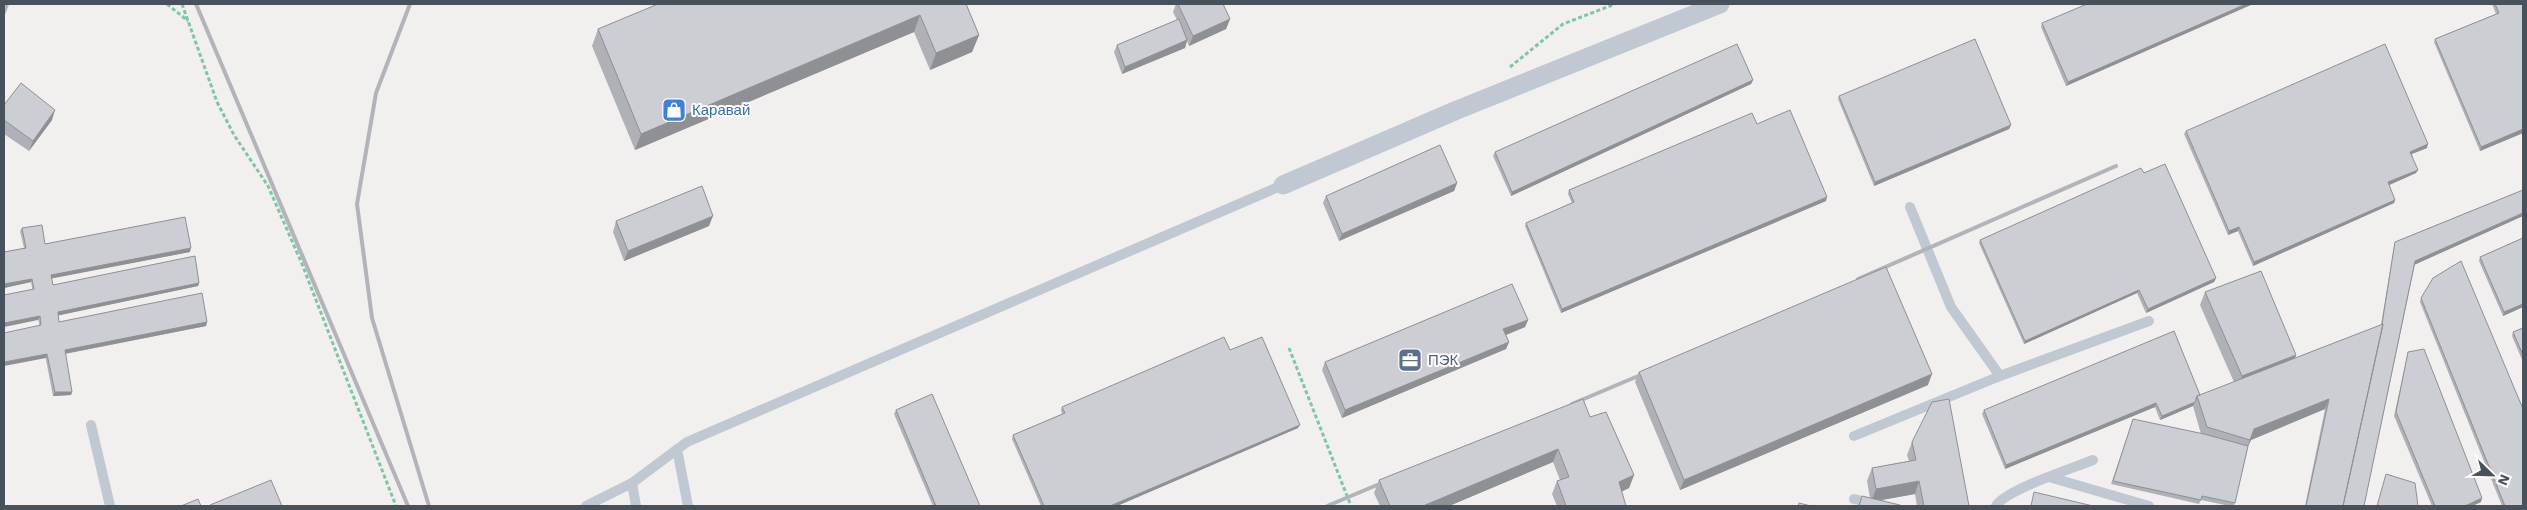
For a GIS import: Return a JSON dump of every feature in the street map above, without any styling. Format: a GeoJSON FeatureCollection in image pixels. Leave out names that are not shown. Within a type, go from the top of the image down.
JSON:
{"type":"FeatureCollection","features":[{"type":"Feature","properties":{"kind":"street"},"geometry":{"type":"LineString","coordinates":[[1283,185],[1457,110],[1720,4]]}},
{"type":"Feature","properties":{"kind":"lane"},"geometry":{"type":"LineString","coordinates":[[586,506],[632,483],[677,449],[696,438],[1283,185]]}},
{"type":"Feature","properties":{"kind":"lane"},"geometry":{"type":"LineString","coordinates":[[1910,207],[1951,308],[2000,376]]}},
{"type":"Feature","properties":{"kind":"lane"},"geometry":{"type":"LineString","coordinates":[[1854,436],[2000,376],[2149,322]]}},
{"type":"Feature","properties":{"kind":"lane"},"geometry":{"type":"LineString","coordinates":[[90,425],[110,506]]}},
{"type":"Feature","properties":{"kind":"lane"},"geometry":{"type":"LineString","coordinates":[[677,449],[688,506]]}},
{"type":"Feature","properties":{"kind":"lane"},"geometry":{"type":"LineString","coordinates":[[1996,506],[1999,500],[2049,477],[2094,460]]}},
{"type":"Feature","properties":{"kind":"lane"},"geometry":{"type":"LineString","coordinates":[[2049,477],[2149,506]]}},
{"type":"Feature","properties":{"kind":"lane"},"geometry":{"type":"LineString","coordinates":[[632,483],[636,506]]}},
{"type":"Feature","properties":{"kind":"lane"},"geometry":{"type":"LineString","coordinates":[[1854,499],[1884,506]]}},
{"type":"Feature","properties":{"kind":"path"},"geometry":{"type":"LineString","coordinates":[[167,4],[188,22]]}},
{"type":"Feature","properties":{"kind":"path"},"geometry":{"type":"LineString","coordinates":[[182,4],[203,56],[217,102],[234,135],[268,186],[302,264],[396,506]]}},
{"type":"Feature","properties":{"kind":"path"},"geometry":{"type":"LineString","coordinates":[[1502,73],[1563,24],[1615,4]]}},
{"type":"Feature","properties":{"kind":"path"},"geometry":{"type":"LineString","coordinates":[[1289,348],[1350,506]]}},
{"type":"Feature","properties":{"kind":"building","name":"Каравай"},"geometry":{"type":"Polygon","coordinates":[[[658,4],[966,4],[979,35],[936,53],[920,15],[641,134],[598,29],[658,4]]]}},
{"type":"Feature","properties":{"kind":"building"},"geometry":{"type":"Polygon","coordinates":[[[1178,4],[1223,4],[1230,19],[1193,36],[1178,4]]]}},
{"type":"Feature","properties":{"kind":"building"},"geometry":{"type":"Polygon","coordinates":[[[2087,4],[2246,4],[2068,82],[2042,23],[2087,4]]]}},
{"type":"Feature","properties":{"kind":"building"},"geometry":{"type":"Polygon","coordinates":[[[2495,4],[2523,4],[2523,129],[2481,147],[2435,39],[2499,13],[2495,4]]]}},
{"type":"Feature","properties":{"kind":"building"},"geometry":{"type":"Polygon","coordinates":[[[1179,19],[1187,40],[1125,67],[1117,45],[1179,19]]]}},
{"type":"Feature","properties":{"kind":"building"},"geometry":{"type":"Polygon","coordinates":[[[1975,39],[2011,125],[1875,182],[1839,96],[1975,39]]]}},
{"type":"Feature","properties":{"kind":"building"},"geometry":{"type":"Polygon","coordinates":[[[1737,44],[1753,80],[1512,192],[1495,152],[1737,44]]]}},
{"type":"Feature","properties":{"kind":"building"},"geometry":{"type":"Polygon","coordinates":[[[2385,44],[2428,144],[2410,152],[2418,170],[2388,182],[2395,200],[2254,262],[2239,227],[2229,231],[2186,131],[2385,44]]]}},
{"type":"Feature","properties":{"kind":"building"},"geometry":{"type":"Polygon","coordinates":[[[21,83],[55,110],[33,141],[4,120],[4,105],[21,83]]]}},
{"type":"Feature","properties":{"kind":"building"},"geometry":{"type":"Polygon","coordinates":[[[1790,110],[1827,197],[1562,309],[1526,223],[1574,202],[1569,190],[1752,113],[1757,124],[1790,110]]]}},
{"type":"Feature","properties":{"kind":"building"},"geometry":{"type":"Polygon","coordinates":[[[1440,145],[1457,183],[1342,234],[1326,196],[1440,145]]]}},
{"type":"Feature","properties":{"kind":"building"},"geometry":{"type":"Polygon","coordinates":[[[2165,164],[2216,278],[2148,309],[2139,290],[2025,341],[1980,240],[2141,168],[2144,173],[2165,164]]]}},
{"type":"Feature","properties":{"kind":"building"},"geometry":{"type":"Polygon","coordinates":[[[702,186],[713,216],[628,251],[616,221],[702,186]]]}},
{"type":"Feature","properties":{"kind":"building"},"geometry":{"type":"Polygon","coordinates":[[[2523,190],[2523,213],[2415,261],[2364,506],[2343,506],[2383,324],[2395,242],[2523,190]]]}},
{"type":"Feature","properties":{"kind":"building"},"geometry":{"type":"Polygon","coordinates":[[[185,217],[191,248],[51,275],[53,285],[195,256],[199,283],[58,312],[59,322],[202,293],[207,322],[65,350],[72,392],[55,392],[47,354],[4,362],[4,333],[41,325],[40,316],[4,323],[4,295],[34,289],[32,279],[4,284],[4,252],[26,248],[22,228],[42,225],[45,244],[185,217]]]}},
{"type":"Feature","properties":{"kind":"building"},"geometry":{"type":"Polygon","coordinates":[[[2523,238],[2523,304],[2504,312],[2480,257],[2523,238]]]}},
{"type":"Feature","properties":{"kind":"building"},"geometry":{"type":"Polygon","coordinates":[[[2461,261],[2523,409],[2523,506],[2505,506],[2421,298],[2433,278],[2461,261]]]}},
{"type":"Feature","properties":{"kind":"building"},"geometry":{"type":"Polygon","coordinates":[[[1886,267],[1932,374],[1684,480],[1639,372],[1886,267]]]}},
{"type":"Feature","properties":{"kind":"building"},"geometry":{"type":"Polygon","coordinates":[[[2261,271],[2296,355],[2242,376],[2205,292],[2261,271]]]}},
{"type":"Feature","properties":{"kind":"building"},"geometry":{"type":"Polygon","coordinates":[[[1512,284],[1528,320],[1503,329],[1509,342],[1345,410],[1325,362],[1512,284]]]}},
{"type":"Feature","properties":{"kind":"building"},"geometry":{"type":"Polygon","coordinates":[[[2383,324],[2343,506],[2306,506],[2329,399],[2254,429],[2250,440],[2207,427],[2197,396],[2383,324]]]}},
{"type":"Feature","properties":{"kind":"building"},"geometry":{"type":"Polygon","coordinates":[[[2523,328],[2523,355],[2513,332],[2523,328]]]}},
{"type":"Feature","properties":{"kind":"building"},"geometry":{"type":"Polygon","coordinates":[[[2174,331],[2200,395],[2197,396],[2195,402],[2162,416],[2156,403],[2006,465],[1984,410],[2174,331]]]}},
{"type":"Feature","properties":{"kind":"building"},"geometry":{"type":"Polygon","coordinates":[[[1224,337],[1230,350],[1262,337],[1300,425],[1110,506],[1044,506],[1013,435],[1065,413],[1062,407],[1224,337]]]}},
{"type":"Feature","properties":{"kind":"building"},"geometry":{"type":"Polygon","coordinates":[[[2424,349],[2482,498],[2465,506],[2435,506],[2396,412],[2408,352],[2424,349]]]}},
{"type":"Feature","properties":{"kind":"building"},"geometry":{"type":"Polygon","coordinates":[[[932,394],[980,506],[936,506],[896,410],[932,394]]]}},
{"type":"Feature","properties":{"kind":"building"},"geometry":{"type":"Polygon","coordinates":[[[1583,399],[1590,417],[1606,412],[1634,475],[1619,482],[1626,506],[1566,506],[1557,481],[1569,477],[1558,449],[1423,506],[1390,506],[1379,480],[1583,399]]]}},
{"type":"Feature","properties":{"kind":"building"},"geometry":{"type":"Polygon","coordinates":[[[1949,399],[1969,506],[1924,506],[1919,481],[1876,489],[1872,468],[1916,460],[1912,442],[1932,402],[1949,399]]]}},
{"type":"Feature","properties":{"kind":"building"},"geometry":{"type":"Polygon","coordinates":[[[2133,419],[2204,434],[2248,446],[2235,503],[2202,496],[2201,500],[2113,481],[2133,419]]]}},
{"type":"Feature","properties":{"kind":"building"},"geometry":{"type":"Polygon","coordinates":[[[2386,474],[2415,483],[2418,506],[2377,506],[2386,474]]]}},
{"type":"Feature","properties":{"kind":"building"},"geometry":{"type":"Polygon","coordinates":[[[271,480],[282,506],[210,505],[271,480]]]}},
{"type":"Feature","properties":{"kind":"building"},"geometry":{"type":"Polygon","coordinates":[[[2034,492],[2093,506],[2031,506],[2034,492]]]}},
{"type":"Feature","properties":{"kind":"building"},"geometry":{"type":"Polygon","coordinates":[[[1862,496],[1900,505],[1900,506],[1859,506],[1862,496]]]}},
{"type":"Feature","properties":{"kind":"building"},"geometry":{"type":"Polygon","coordinates":[[[198,499],[201,506],[181,506],[198,499]]]}},
{"type":"Feature","properties":{"kind":"building"},"geometry":{"type":"Polygon","coordinates":[[[1799,503],[1811,506],[1798,506],[1799,503]]]}},
{"type":"Feature","properties":{"kind":"railway"},"geometry":{"type":"LineString","coordinates":[[4,12],[7,4]]}},
{"type":"Feature","properties":{"kind":"railway"},"geometry":{"type":"LineString","coordinates":[[196,4],[408,506]]}},
{"type":"Feature","properties":{"kind":"railway"},"geometry":{"type":"LineString","coordinates":[[410,4],[376,93],[357,204],[372,318],[429,506]]}},
{"type":"Feature","properties":{"kind":"railway"},"geometry":{"type":"LineString","coordinates":[[1858,279],[2116,166]]}},
{"type":"Feature","properties":{"kind":"railway"},"geometry":{"type":"LineString","coordinates":[[1572,404],[1650,371]]}},
{"type":"Feature","properties":{"kind":"railway"},"geometry":{"type":"LineString","coordinates":[[1327,506],[1389,480]]}},
{"type":"Feature","properties":{"kind":"place","name":"Каравай"},"geometry":{"type":"Point","coordinates":[674,110]}},
{"type":"Feature","properties":{"kind":"place","name":"ПЭК"},"geometry":{"type":"Point","coordinates":[1410,360]}}]}
